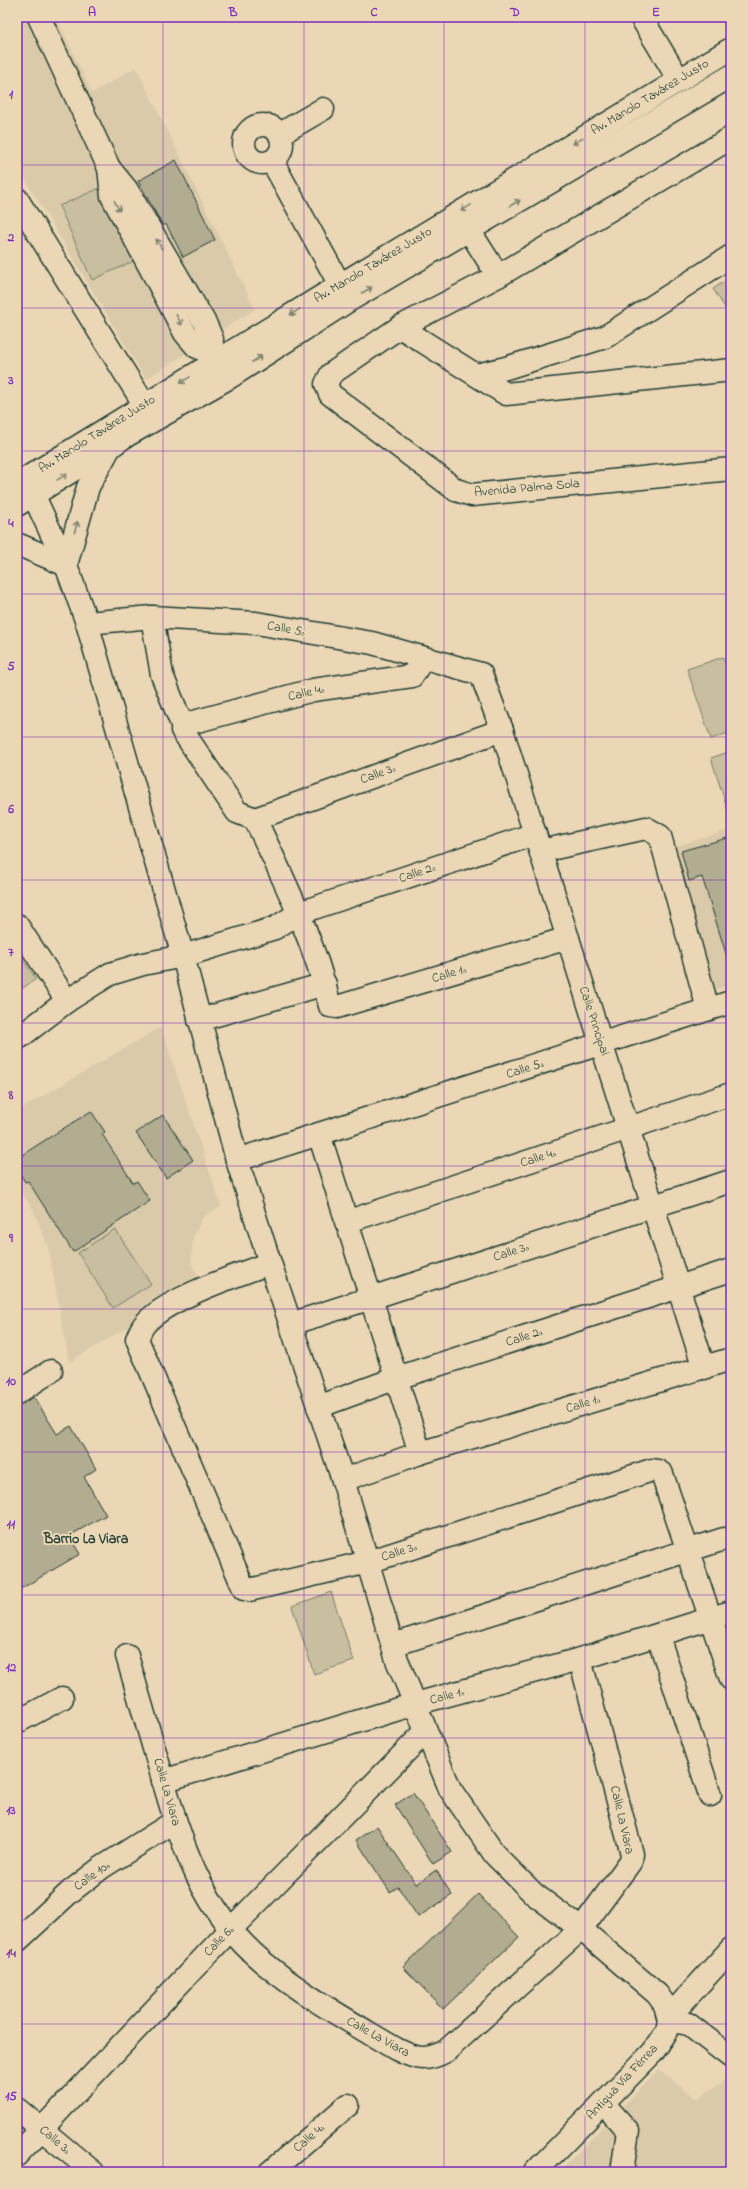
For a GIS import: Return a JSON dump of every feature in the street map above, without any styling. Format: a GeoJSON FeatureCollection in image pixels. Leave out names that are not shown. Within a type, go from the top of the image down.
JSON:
{"type":"FeatureCollection","features":[{"type":"Feature","properties":{"kind":"street"},"geometry":{"type":"LineString","coordinates":[[39,17],[109,168],[112,196],[166,277],[212,339],[219,364]]}},
{"type":"Feature","properties":{"kind":"street"},"geometry":{"type":"LineString","coordinates":[[640,17],[678,80]]}},
{"type":"Feature","properties":{"kind":"street","name":"Av. Manolo Tavárez Justo"},"geometry":{"type":"LineString","coordinates":[[23,491],[109,448],[219,364],[340,284],[731,49]]}},
{"type":"Feature","properties":{"kind":"street","name":"Av. Manolo Tavárez Justo"},"geometry":{"type":"LineString","coordinates":[[23,491],[144,404],[219,364],[348,301],[731,76]]}},
{"type":"Feature","properties":{"kind":"street"},"geometry":{"type":"LineString","coordinates":[[280,134],[323,109]]}},
{"type":"Feature","properties":{"kind":"street"},"geometry":{"type":"LineString","coordinates":[[260,125],[275,129],[280,134],[282,142],[278,156],[272,161],[265,163],[251,159],[244,146],[244,139],[253,127],[260,125]]}},
{"type":"Feature","properties":{"kind":"street"},"geometry":{"type":"LineString","coordinates":[[400,327],[498,276],[731,138]]}},
{"type":"Feature","properties":{"kind":"street"},"geometry":{"type":"LineString","coordinates":[[272,161],[340,284]]}},
{"type":"Feature","properties":{"kind":"street"},"geometry":{"type":"LineString","coordinates":[[17,199],[144,404]]}},
{"type":"Feature","properties":{"kind":"street"},"geometry":{"type":"LineString","coordinates":[[469,230],[498,276]]}},
{"type":"Feature","properties":{"kind":"street"},"geometry":{"type":"LineString","coordinates":[[477,375],[506,368],[605,337],[731,256]]}},
{"type":"Feature","properties":{"kind":"street"},"geometry":{"type":"LineString","coordinates":[[400,327],[506,394],[731,370]]}},
{"type":"Feature","properties":{"kind":"street","name":"Avenida Palma Sola"},"geometry":{"type":"LineString","coordinates":[[400,327],[331,374],[326,384],[330,394],[456,490],[472,495],[731,469]]}},
{"type":"Feature","properties":{"kind":"street"},"geometry":{"type":"LineString","coordinates":[[66,565],[88,487],[109,448]]}},
{"type":"Feature","properties":{"kind":"street"},"geometry":{"type":"LineString","coordinates":[[23,491],[66,565],[88,624],[183,956],[237,1160],[290,1324],[343,1480],[393,1645],[415,1704],[450,1789],[495,1855],[534,1894],[581,1929],[657,1994],[665,2005],[669,2020],[688,2024],[731,2057]]}},
{"type":"Feature","properties":{"kind":"street"},"geometry":{"type":"LineString","coordinates":[[17,544],[66,565]]}},
{"type":"Feature","properties":{"kind":"street"},"geometry":{"type":"LineString","coordinates":[[152,617],[162,675],[183,727],[182,730],[237,812],[255,818],[300,913],[324,984],[199,1020]]}},
{"type":"Feature","properties":{"kind":"street","name":"Calle 5ª"},"geometry":{"type":"LineString","coordinates":[[88,624],[152,617],[256,623],[372,643],[481,674]]}},
{"type":"Feature","properties":{"kind":"street","name":"Calle 4ª"},"geometry":{"type":"LineString","coordinates":[[183,727],[186,724],[313,690],[412,676],[420,665],[421,657]]}},
{"type":"Feature","properties":{"kind":"street","name":"Calle Principal"},"geometry":{"type":"LineString","coordinates":[[481,674],[502,730],[538,842],[704,1368]]}},
{"type":"Feature","properties":{"kind":"street","name":"Calle 3ª"},"geometry":{"type":"LineString","coordinates":[[255,818],[502,730]]}},
{"type":"Feature","properties":{"kind":"street","name":"Calle 2ª"},"geometry":{"type":"LineString","coordinates":[[20,1037],[67,1002],[110,974],[143,964],[183,956],[276,928],[300,913],[538,842],[646,828],[660,836],[708,1009]]}},
{"type":"Feature","properties":{"kind":"street"},"geometry":{"type":"LineString","coordinates":[[17,925],[67,1002]]}},
{"type":"Feature","properties":{"kind":"street","name":"Calle 1ª"},"geometry":{"type":"LineString","coordinates":[[324,984],[330,1006],[337,1007],[568,938]]}},
{"type":"Feature","properties":{"kind":"street","name":"Calle 5ª"},"geometry":{"type":"LineString","coordinates":[[237,1160],[602,1045],[731,1002]]}},
{"type":"Feature","properties":{"kind":"street","name":"Calle 4ª"},"geometry":{"type":"LineString","coordinates":[[346,1222],[731,1094]]}},
{"type":"Feature","properties":{"kind":"street"},"geometry":{"type":"LineString","coordinates":[[319,1134],[394,1379],[420,1453]]}},
{"type":"Feature","properties":{"kind":"street","name":"Calle 3ª"},"geometry":{"type":"LineString","coordinates":[[290,1324],[731,1181]]}},
{"type":"Feature","properties":{"kind":"street","name":"Calle 3ª"},"geometry":{"type":"LineString","coordinates":[[270,1263],[205,1288],[163,1309],[144,1325],[137,1339],[244,1590],[250,1590],[368,1562],[652,1470],[658,1470],[662,1474],[688,1551]]}},
{"type":"Feature","properties":{"kind":"street","name":"Calle 2ª"},"geometry":{"type":"LineString","coordinates":[[318,1407],[394,1379],[731,1270]]}},
{"type":"Feature","properties":{"kind":"street","name":"Calle 1ª"},"geometry":{"type":"LineString","coordinates":[[343,1480],[420,1453],[731,1359]]}},
{"type":"Feature","properties":{"kind":"street"},"geometry":{"type":"LineString","coordinates":[[17,1393],[52,1371]]}},
{"type":"Feature","properties":{"kind":"street"},"geometry":{"type":"LineString","coordinates":[[393,1645],[724,1539]]}},
{"type":"Feature","properties":{"kind":"street"},"geometry":{"type":"LineString","coordinates":[[688,1551],[731,1679]]}},
{"type":"Feature","properties":{"kind":"street","name":"Calle 1ª"},"geometry":{"type":"LineString","coordinates":[[163,1781],[415,1704],[580,1660],[731,1612]]}},
{"type":"Feature","properties":{"kind":"street"},"geometry":{"type":"LineString","coordinates":[[658,1636],[710,1795]]}},
{"type":"Feature","properties":{"kind":"street","name":"Calle La Viara"},"geometry":{"type":"LineString","coordinates":[[127,1656],[174,1822],[193,1870],[230,1929],[263,1963],[306,1996],[396,2049],[410,2056],[423,2059],[435,2057],[446,2051],[581,1929],[631,1862],[632,1854],[580,1660]]}},
{"type":"Feature","properties":{"kind":"street"},"geometry":{"type":"LineString","coordinates":[[17,1722],[62,1698]]}},
{"type":"Feature","properties":{"kind":"street","name":"Calle 6ª"},"geometry":{"type":"LineString","coordinates":[[17,2155],[230,1929],[426,1731]]}},
{"type":"Feature","properties":{"kind":"street","name":"Calle 10ª"},"geometry":{"type":"LineString","coordinates":[[17,1941],[70,1892],[101,1868],[174,1822]]}},
{"type":"Feature","properties":{"kind":"street","name":"Antigua Vía Férrea"},"geometry":{"type":"LineString","coordinates":[[535,2172],[654,2052],[667,2031],[669,2020],[679,2006],[731,1949]]}},
{"type":"Feature","properties":{"kind":"street"},"geometry":{"type":"LineString","coordinates":[[603,2103],[628,2131],[622,2172]]}},
{"type":"Feature","properties":{"kind":"street","name":"Calle 4ª"},"geometry":{"type":"LineString","coordinates":[[270,2172],[348,2104]]}},
{"type":"Feature","properties":{"kind":"street","name":"Calle 3ª"},"geometry":{"type":"LineString","coordinates":[[17,2109],[93,2172]]}},
{"type":"Feature","properties":{"kind":"shaded area"},"geometry":{"type":"Polygon","coordinates":[[[17,17],[56,17],[92,93],[136,67],[255,309],[146,379],[17,166],[17,17]]]}},
{"type":"Feature","properties":{"kind":"shaded area"},"geometry":{"type":"Polygon","coordinates":[[[102,187],[134,261],[92,280],[59,206],[102,187]]]}},
{"type":"Feature","properties":{"kind":"shaded area"},"geometry":{"type":"Polygon","coordinates":[[[731,277],[731,317],[713,289],[731,277]]]}},
{"type":"Feature","properties":{"kind":"shaded area"},"geometry":{"type":"Polygon","coordinates":[[[723,657],[731,681],[731,732],[711,739],[687,669],[723,657]]]}},
{"type":"Feature","properties":{"kind":"shaded area"},"geometry":{"type":"Polygon","coordinates":[[[731,751],[731,820],[711,758],[731,751]]]}},
{"type":"Feature","properties":{"kind":"shaded area"},"geometry":{"type":"Polygon","coordinates":[[[731,829],[731,985],[714,990],[673,847],[731,829]]]}},
{"type":"Feature","properties":{"kind":"shaded area"},"geometry":{"type":"Polygon","coordinates":[[[17,950],[36,979],[17,992],[17,950]]]}},
{"type":"Feature","properties":{"kind":"shaded area"},"geometry":{"type":"Polygon","coordinates":[[[161,1027],[221,1206],[203,1217],[193,1237],[191,1263],[202,1283],[69,1362],[48,1247],[33,1209],[17,1185],[17,1111],[161,1027]]]}},
{"type":"Feature","properties":{"kind":"shaded area"},"geometry":{"type":"Polygon","coordinates":[[[115,1229],[151,1284],[113,1308],[78,1253],[115,1229]]]}},
{"type":"Feature","properties":{"kind":"shaded area"},"geometry":{"type":"Polygon","coordinates":[[[331,1592],[354,1661],[314,1674],[292,1606],[331,1592]]]}},
{"type":"Feature","properties":{"kind":"shaded area"},"geometry":{"type":"Polygon","coordinates":[[[659,2069],[697,2099],[731,2076],[731,2172],[559,2172],[659,2069]]]}},
{"type":"Feature","properties":{"kind":"building"},"geometry":{"type":"Polygon","coordinates":[[[176,160],[215,240],[183,257],[166,224],[163,226],[138,181],[176,160]]]}},
{"type":"Feature","properties":{"kind":"building"},"geometry":{"type":"Polygon","coordinates":[[[731,837],[731,959],[728,960],[702,877],[689,881],[681,851],[731,837]]]}},
{"type":"Feature","properties":{"kind":"building"},"geometry":{"type":"Polygon","coordinates":[[[91,1111],[105,1132],[102,1134],[133,1183],[137,1181],[150,1201],[73,1252],[28,1181],[25,1182],[17,1169],[17,1158],[91,1111]]]}},
{"type":"Feature","properties":{"kind":"building"},"geometry":{"type":"Polygon","coordinates":[[[163,1115],[193,1160],[166,1178],[136,1133],[163,1115]]]}},
{"type":"Feature","properties":{"kind":"building"},"geometry":{"type":"Polygon","coordinates":[[[34,1397],[57,1434],[71,1426],[96,1469],[84,1477],[106,1515],[69,1536],[80,1554],[17,1591],[17,1405],[34,1397]]]}},
{"type":"Feature","properties":{"kind":"building"},"geometry":{"type":"Polygon","coordinates":[[[413,1793],[452,1852],[433,1864],[395,1805],[413,1793]]]}},
{"type":"Feature","properties":{"kind":"building"},"geometry":{"type":"Polygon","coordinates":[[[377,1826],[416,1884],[436,1870],[452,1895],[418,1917],[398,1887],[390,1892],[356,1840],[377,1826]]]}},
{"type":"Feature","properties":{"kind":"building"},"geometry":{"type":"Polygon","coordinates":[[[478,1894],[519,1937],[443,2009],[403,1967],[478,1894]]]}},
{"type":"Feature","properties":{"kind":"district","name":"Barrio La Viara"},"geometry":{"type":"Point","coordinates":[86,1539]}}]}
